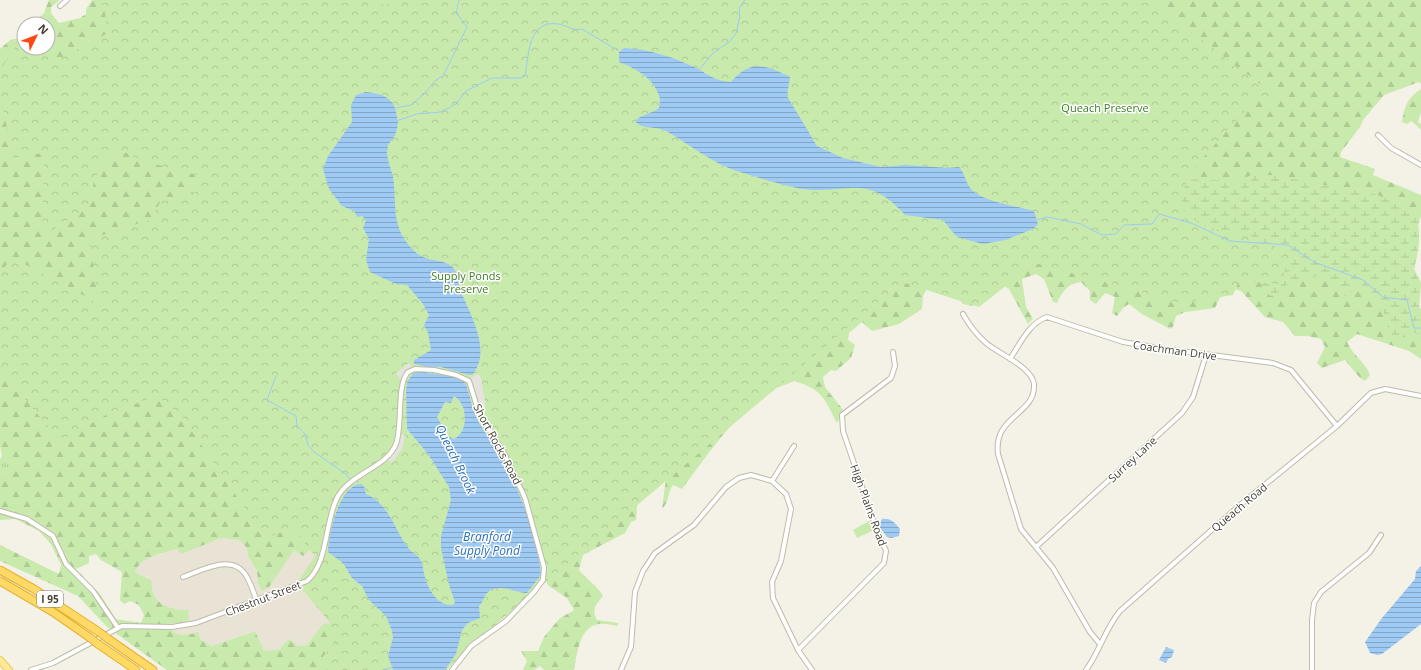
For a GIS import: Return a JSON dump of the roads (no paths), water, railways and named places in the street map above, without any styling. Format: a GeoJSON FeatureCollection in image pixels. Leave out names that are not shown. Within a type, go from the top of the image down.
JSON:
{"type":"FeatureCollection","features":[{"type":"Feature","properties":{"kind":"highway","name":"I 95"},"geometry":{"type":"LineString","coordinates":[[0,570],[43,595],[153,670]]}},
{"type":"Feature","properties":{"kind":"highway","name":"I 95"},"geometry":{"type":"LineString","coordinates":[[0,581],[53,612],[136,670]]}},
{"type":"Feature","properties":{"kind":"main road"},"geometry":{"type":"LineString","coordinates":[[0,660],[9,670]]}},
{"type":"Feature","properties":{"kind":"street"},"geometry":{"type":"LineString","coordinates":[[60,6],[67,0]]}},
{"type":"Feature","properties":{"kind":"street"},"geometry":{"type":"LineString","coordinates":[[1378,135],[1391,148],[1421,165]]}},
{"type":"Feature","properties":{"kind":"street"},"geometry":{"type":"LineString","coordinates":[[963,314],[976,333],[1032,377],[1034,389],[1030,402],[1001,431],[997,446],[998,454],[1017,519],[1027,537],[1053,568],[1093,636],[1100,644]]}},
{"type":"Feature","properties":{"kind":"street","name":"Coachman Drive"},"geometry":{"type":"LineString","coordinates":[[1010,359],[1033,325],[1039,320],[1047,317],[1123,342],[1206,355],[1273,363],[1291,370],[1337,426]]}},
{"type":"Feature","properties":{"kind":"street","name":"High Plains Road"},"geometry":{"type":"LineString","coordinates":[[798,650],[884,563],[886,551],[875,525],[843,431],[841,419],[842,415],[891,378],[895,366],[893,352]]}},
{"type":"Feature","properties":{"kind":"street","name":"Surrey Lane"},"geometry":{"type":"LineString","coordinates":[[1036,547],[1182,413],[1193,396],[1206,355]]}},
{"type":"Feature","properties":{"kind":"street","name":"Short Rocks Road"},"geometry":{"type":"LineString","coordinates":[[411,370],[425,370],[456,375],[469,381],[479,413],[504,453],[525,498],[544,567],[543,580],[534,592],[506,621],[471,646],[452,670]]}},
{"type":"Feature","properties":{"kind":"street","name":"Chestnut Street"},"geometry":{"type":"LineString","coordinates":[[31,670],[55,662],[118,628],[126,626],[172,626],[190,624],[303,583],[316,572],[329,521],[339,495],[360,475],[386,458],[395,446],[399,432],[403,381],[411,370]]}},
{"type":"Feature","properties":{"kind":"street","name":"Queach Road"},"geometry":{"type":"LineString","coordinates":[[1086,670],[1110,624],[1125,606],[1240,505],[1337,426],[1367,396],[1380,390],[1391,390],[1421,396]]}},
{"type":"Feature","properties":{"kind":"street"},"geometry":{"type":"LineString","coordinates":[[772,481],[794,446]]}},
{"type":"Feature","properties":{"kind":"street"},"geometry":{"type":"LineString","coordinates":[[621,670],[631,647],[635,592],[643,572],[655,553],[694,525],[726,487],[739,478],[751,475],[772,481],[786,494],[791,509],[781,561],[772,582],[773,598],[779,607],[798,650],[812,670]]}},
{"type":"Feature","properties":{"kind":"street"},"geometry":{"type":"LineString","coordinates":[[0,511],[27,519],[53,536],[66,564],[93,591],[118,628]]}},
{"type":"Feature","properties":{"kind":"street"},"geometry":{"type":"LineString","coordinates":[[1312,670],[1312,620],[1314,602],[1321,592],[1369,553],[1381,535]]}},
{"type":"Feature","properties":{"kind":"street"},"geometry":{"type":"LineString","coordinates":[[183,577],[218,564],[234,566],[245,574],[256,599]]}},
{"type":"Feature","properties":{"kind":"water"},"geometry":{"type":"Polygon","coordinates":[[[624,48],[650,51],[667,56],[692,66],[719,80],[731,82],[745,70],[752,67],[759,66],[773,69],[790,77],[787,96],[817,146],[843,158],[881,167],[906,165],[947,168],[959,167],[963,172],[969,186],[976,193],[1000,203],[1034,211],[1038,224],[1033,229],[1005,240],[983,244],[957,237],[943,220],[905,215],[893,203],[882,195],[871,190],[861,188],[826,190],[803,189],[721,165],[668,132],[642,126],[635,121],[659,108],[660,99],[653,84],[643,74],[619,62],[619,52],[624,48]]]}},
{"type":"Feature","properties":{"kind":"water","name":"Branford Supply Pond"},"geometry":{"type":"Polygon","coordinates":[[[366,92],[378,94],[388,98],[394,105],[397,127],[395,135],[388,145],[387,151],[388,161],[393,177],[396,211],[400,231],[409,245],[418,254],[425,258],[443,262],[451,266],[456,271],[460,289],[474,321],[480,343],[478,364],[473,374],[469,375],[441,367],[427,367],[427,373],[458,378],[466,384],[477,419],[499,452],[520,496],[536,543],[539,559],[541,575],[527,593],[496,588],[487,593],[479,606],[480,618],[468,623],[462,630],[456,654],[445,670],[393,670],[388,656],[393,638],[386,616],[369,600],[362,586],[352,578],[343,563],[328,552],[330,534],[341,501],[347,492],[354,486],[361,484],[364,486],[366,494],[381,504],[386,510],[408,548],[420,559],[430,590],[437,599],[447,605],[453,605],[455,602],[449,585],[441,548],[441,536],[451,500],[449,487],[428,454],[407,429],[406,389],[408,380],[414,373],[424,372],[424,366],[414,364],[414,360],[431,350],[428,333],[424,325],[429,315],[423,304],[407,285],[396,284],[370,272],[366,260],[369,239],[363,228],[366,220],[362,216],[357,217],[354,211],[342,206],[329,189],[323,169],[328,156],[352,122],[351,105],[356,95],[366,92]],[[454,396],[451,403],[445,402],[437,417],[448,436],[454,439],[462,430],[465,418],[462,405],[454,396]]]}},
{"type":"Feature","properties":{"kind":"water"},"geometry":{"type":"Polygon","coordinates":[[[882,519],[890,520],[896,524],[900,529],[899,536],[891,538],[887,537],[879,526],[882,519]]]}},
{"type":"Feature","properties":{"kind":"water"},"geometry":{"type":"Polygon","coordinates":[[[1421,566],[1421,624],[1382,654],[1377,655],[1370,653],[1365,642],[1382,618],[1415,579],[1416,571],[1421,566]]]}},
{"type":"Feature","properties":{"kind":"water"},"geometry":{"type":"Polygon","coordinates":[[[1166,647],[1174,650],[1172,657],[1168,659],[1166,663],[1159,660],[1166,647]]]}},
{"type":"Feature","properties":{"kind":"waterway"},"geometry":{"type":"LineString","coordinates":[[396,108],[411,105],[423,95],[436,80],[443,76],[467,27],[456,13],[459,0]]}},
{"type":"Feature","properties":{"kind":"waterway"},"geometry":{"type":"LineString","coordinates":[[699,70],[713,53],[729,42],[736,33],[740,16],[739,8],[745,0]]}},
{"type":"Feature","properties":{"kind":"waterway","name":"Queach Brook"},"geometry":{"type":"LineString","coordinates":[[396,121],[417,114],[441,112],[456,104],[466,91],[492,78],[522,78],[525,76],[529,49],[535,33],[541,27],[549,24],[559,24],[573,29],[582,29],[617,50]]}},
{"type":"Feature","properties":{"kind":"waterway","name":"Queach Brook"},"geometry":{"type":"LineString","coordinates":[[1037,220],[1047,217],[1081,224],[1102,235],[1116,234],[1124,225],[1152,224],[1159,214],[1191,223],[1230,241],[1288,245],[1314,262],[1363,280],[1383,297],[1407,300],[1414,328],[1421,328]]}},
{"type":"Feature","properties":{"kind":"waterway"},"geometry":{"type":"LineString","coordinates":[[276,376],[267,400],[296,416],[297,426],[305,434],[308,445],[314,452],[346,474],[350,479]]}},
{"type":"Feature","properties":{"kind":"waterway","name":"Queach Brook"},"geometry":{"type":"LineString","coordinates":[[384,670],[393,667]]}},
{"type":"Feature","properties":{"kind":"park label","name":"Queach Preserve"},"geometry":{"type":"Point","coordinates":[1105,107]}},
{"type":"Feature","properties":{"kind":"park label","name":"Supply Ponds Preserve"},"geometry":{"type":"Point","coordinates":[466,281]}}]}
